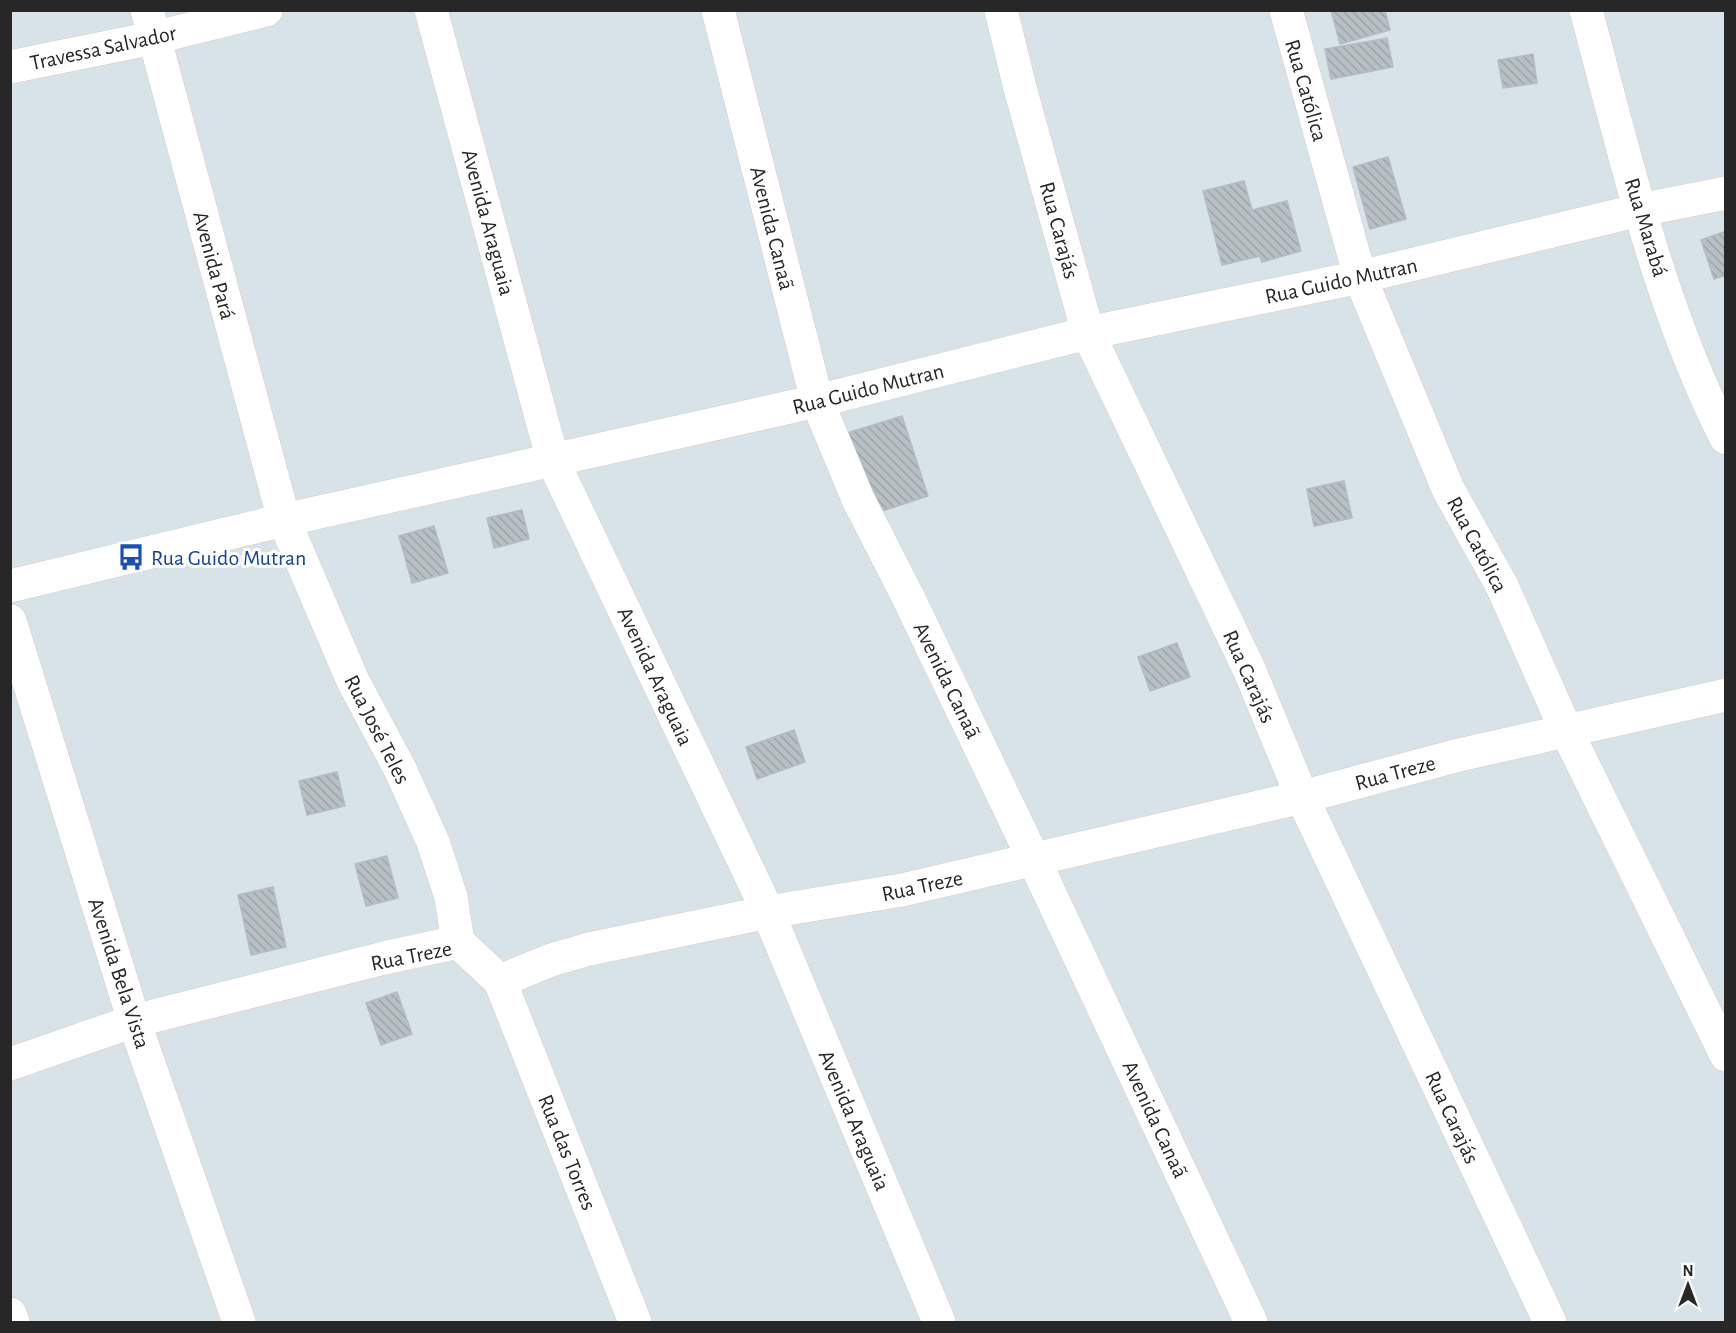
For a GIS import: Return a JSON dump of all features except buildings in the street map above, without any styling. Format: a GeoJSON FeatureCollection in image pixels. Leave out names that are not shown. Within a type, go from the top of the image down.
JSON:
{"type":"FeatureCollection","features":[{"type":"Feature","properties":{"kind":"street","name":"Travessa Salvador"},"geometry":{"type":"LineString","coordinates":[[10,67],[150,24],[266,10]]}},
{"type":"Feature","properties":{"kind":"street","name":"Avenida Araguaia"},"geometry":{"type":"LineString","coordinates":[[431,10],[554,461],[768,912],[939,1323]]}},
{"type":"Feature","properties":{"kind":"street","name":"Avenida Canaã"},"geometry":{"type":"LineString","coordinates":[[718,10],[817,401],[858,499],[909,599],[1034,860],[1251,1323]]}},
{"type":"Feature","properties":{"kind":"street","name":"Rua Carajás"},"geometry":{"type":"LineString","coordinates":[[1001,10],[1020,88],[1088,333],[1249,669],[1302,797],[1550,1323]]}},
{"type":"Feature","properties":{"kind":"street","name":"Rua Católica"},"geometry":{"type":"LineString","coordinates":[[1286,10],[1360,277],[1448,489],[1502,586],[1566,730],[1725,1055]]}},
{"type":"Feature","properties":{"kind":"street","name":"Rua Marabá"},"geometry":{"type":"LineString","coordinates":[[1586,10],[1640,210],[1698,381],[1725,438]]}},
{"type":"Feature","properties":{"kind":"street","name":"Avenida Pará"},"geometry":{"type":"LineString","coordinates":[[150,24],[284,520]]}},
{"type":"Feature","properties":{"kind":"street","name":"Rua Guido Mutran"},"geometry":{"type":"LineString","coordinates":[[10,586],[284,520],[817,401],[1088,333],[1360,277],[1640,210],[1725,193]]}},
{"type":"Feature","properties":{"kind":"street","name":"Rua José Teles"},"geometry":{"type":"LineString","coordinates":[[284,520],[353,681],[399,769],[433,842],[450,897],[458,942]]}},
{"type":"Feature","properties":{"kind":"street","name":"Avenida Bela Vista"},"geometry":{"type":"LineString","coordinates":[[10,621],[134,1021],[239,1323]]}},
{"type":"Feature","properties":{"kind":"street","name":"Rua Treze"},"geometry":{"type":"LineString","coordinates":[[10,1064],[134,1021],[384,958],[458,942],[500,981],[550,960],[589,949],[768,912],[902,890],[1302,797],[1458,755],[1725,694]]}},
{"type":"Feature","properties":{"kind":"street","name":"Rua das Torres"},"geometry":{"type":"LineString","coordinates":[[500,981],[635,1323]]}},
{"type":"Feature","properties":{"kind":"street"},"geometry":{"type":"LineString","coordinates":[[10,1314],[13,1323]]}},
{"type":"Feature","properties":{"kind":"place","name":"Rua Guido Mutran"},"geometry":{"type":"Point","coordinates":[131,557]}}]}
